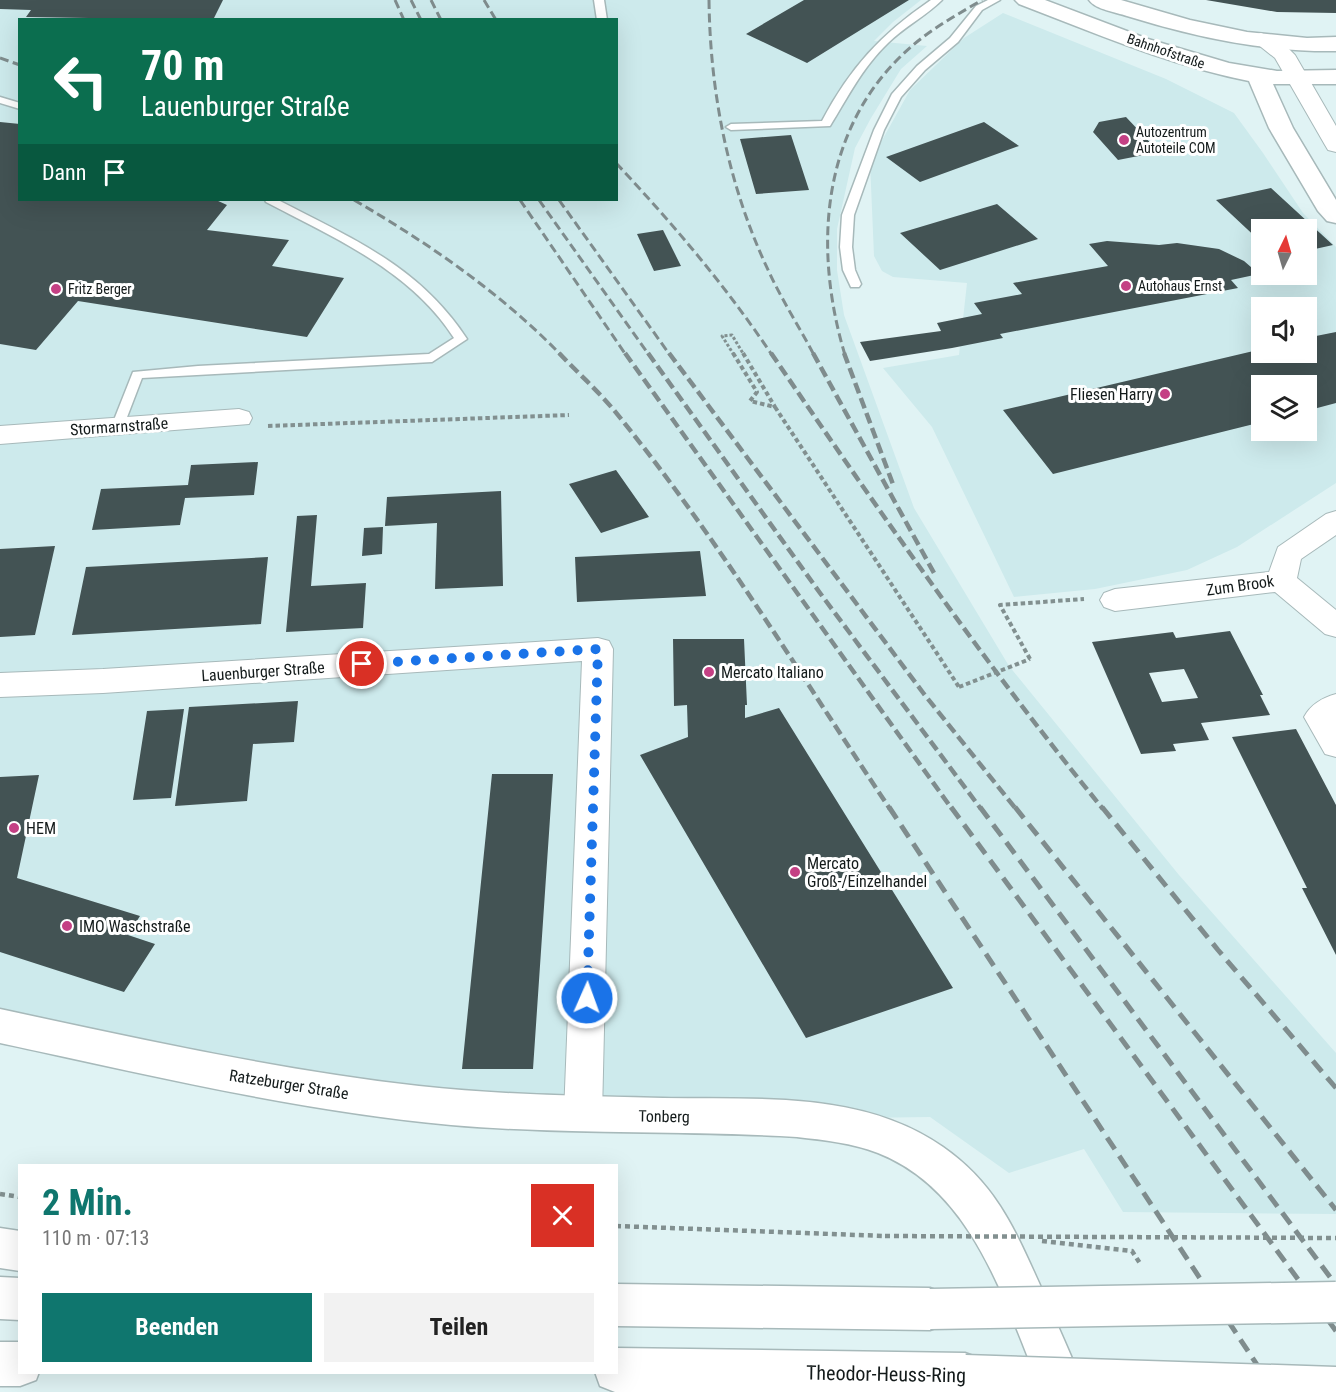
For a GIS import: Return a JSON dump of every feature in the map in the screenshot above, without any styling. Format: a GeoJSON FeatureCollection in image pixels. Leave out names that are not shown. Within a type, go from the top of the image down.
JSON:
{"type":"FeatureCollection","features":[{"type":"Feature","properties":{"kind":"main road","name":"Bahnhofstraße"},"geometry":{"type":"LineString","coordinates":[[1026,0],[1188,61],[1259,76],[1336,77]]}},
{"type":"Feature","properties":{"kind":"main road","name":"Bahnhofstraße"},"geometry":{"type":"LineString","coordinates":[[1100,0],[1173,23],[1262,39]]}},
{"type":"Feature","properties":{"kind":"main road"},"geometry":{"type":"LineString","coordinates":[[1262,39],[1329,45]]}},
{"type":"Feature","properties":{"kind":"main road"},"geometry":{"type":"LineString","coordinates":[[1329,45],[1284,55],[1269,63],[1259,76],[1263,90],[1284,129],[1330,211],[1336,216]]}},
{"type":"Feature","properties":{"kind":"main road","name":"Ratzeburger Straße"},"geometry":{"type":"LineString","coordinates":[[0,1026],[256,1081],[421,1104],[583,1114]]}},
{"type":"Feature","properties":{"kind":"main road","name":"Tonberg"},"geometry":{"type":"LineString","coordinates":[[583,1114],[787,1119],[838,1123],[874,1132],[914,1151],[954,1182],[997,1236],[1064,1392]]}},
{"type":"Feature","properties":{"kind":"main road"},"geometry":{"type":"LineString","coordinates":[[0,1248],[18,1251]]}},
{"type":"Feature","properties":{"kind":"main road"},"geometry":{"type":"LineString","coordinates":[[0,1298],[18,1299]]}},
{"type":"Feature","properties":{"kind":"main road"},"geometry":{"type":"LineString","coordinates":[[618,1305],[930,1309],[1336,1302]]}},
{"type":"Feature","properties":{"kind":"main road"},"geometry":{"type":"LineString","coordinates":[[0,1364],[18,1364]]}},
{"type":"Feature","properties":{"kind":"main road","name":"Theodor-Heuss-Ring"},"geometry":{"type":"LineString","coordinates":[[618,1370],[965,1375],[1336,1387]]}},
{"type":"Feature","properties":{"kind":"street","name":"Bahnhofstraße"},"geometry":{"type":"LineString","coordinates":[[1262,39],[1275,46],[1284,55],[1336,145]]}},
{"type":"Feature","properties":{"kind":"street","name":"Stormarnstraße"},"geometry":{"type":"LineString","coordinates":[[0,435],[239,418]]}},
{"type":"Feature","properties":{"kind":"street","name":"Zum Brook"},"geometry":{"type":"LineString","coordinates":[[1115,600],[1281,580],[1288,554],[1336,521]]}},
{"type":"Feature","properties":{"kind":"street"},"geometry":{"type":"LineString","coordinates":[[1281,580],[1336,626]]}},
{"type":"Feature","properties":{"kind":"street","name":"Lauenburger Straße"},"geometry":{"type":"LineString","coordinates":[[0,685],[103,681],[598,649],[583,1114]]}},
{"type":"Feature","properties":{"kind":"street"},"geometry":{"type":"LineString","coordinates":[[1336,706],[1320,717],[1336,745]]}},
{"type":"Feature","properties":{"kind":"lane"},"geometry":{"type":"LineString","coordinates":[[599,0],[603,18]]}},
{"type":"Feature","properties":{"kind":"lane"},"geometry":{"type":"LineString","coordinates":[[731,127],[826,124],[841,93],[862,61],[902,23],[937,0]]}},
{"type":"Feature","properties":{"kind":"lane"},"geometry":{"type":"LineString","coordinates":[[855,284],[849,270],[846,247],[848,215],[879,130],[896,96],[921,68],[954,40],[979,8],[995,0]]}},
{"type":"Feature","properties":{"kind":"lane"},"geometry":{"type":"LineString","coordinates":[[0,100],[18,105]]}},
{"type":"Feature","properties":{"kind":"lane"},"geometry":{"type":"LineString","coordinates":[[118,425],[137,375],[432,358],[461,339],[446,316],[409,280],[356,247],[272,201]]}},
{"type":"Feature","properties":{"kind":"path"},"geometry":{"type":"LineString","coordinates":[[775,408],[750,401],[757,392],[722,336],[732,335],[775,408],[959,687],[1030,659],[1000,605],[1071,598]]}},
{"type":"Feature","properties":{"kind":"path"},"geometry":{"type":"LineString","coordinates":[[239,418],[270,426],[569,415]]}},
{"type":"Feature","properties":{"kind":"path"},"geometry":{"type":"LineString","coordinates":[[0,1194],[18,1197]]}},
{"type":"Feature","properties":{"kind":"path"},"geometry":{"type":"LineString","coordinates":[[618,1226],[885,1236],[1336,1238]]}},
{"type":"Feature","properties":{"kind":"shaded area"},"geometry":{"type":"Polygon","coordinates":[[[0,0],[921,0],[893,22],[874,41],[927,46],[901,69],[855,148],[837,229],[837,270],[844,315],[914,508],[1009,666],[1179,875],[1336,1053],[1336,1214],[1123,1212],[1084,1149],[1009,1173],[930,1117],[787,1119],[583,1114],[0,1026],[0,0]]]}},
{"type":"Feature","properties":{"kind":"shaded area"},"geometry":{"type":"Polygon","coordinates":[[[1003,13],[1166,79],[1234,113],[1309,219],[1251,219],[1251,285],[1317,285],[1317,227],[1336,247],[1336,483],[1237,547],[1187,570],[1095,589],[1014,597],[932,427],[883,368],[959,355],[967,283],[893,277],[882,271],[874,256],[870,162],[910,90],[964,38],[1003,13]]]}},
{"type":"Feature","properties":{"kind":"building"},"geometry":{"type":"Polygon","coordinates":[[[0,0],[223,0],[214,18],[26,17],[31,10],[0,9],[0,0]]]}},
{"type":"Feature","properties":{"kind":"building"},"geometry":{"type":"Polygon","coordinates":[[[804,0],[909,0],[807,63],[746,34],[804,0]]]}},
{"type":"Feature","properties":{"kind":"building"},"geometry":{"type":"Polygon","coordinates":[[[1206,0],[1336,0],[1336,13],[1277,12],[1206,0]]]}},
{"type":"Feature","properties":{"kind":"building"},"geometry":{"type":"Polygon","coordinates":[[[1126,117],[1159,152],[1118,160],[1093,132],[1099,122],[1126,117]]]}},
{"type":"Feature","properties":{"kind":"building"},"geometry":{"type":"Polygon","coordinates":[[[0,122],[18,124],[18,201],[218,201],[227,205],[207,230],[289,240],[272,266],[344,278],[307,337],[78,301],[36,350],[0,344],[0,122]]]}},
{"type":"Feature","properties":{"kind":"building"},"geometry":{"type":"Polygon","coordinates":[[[984,122],[1019,146],[920,182],[886,157],[984,122]]]}},
{"type":"Feature","properties":{"kind":"building"},"geometry":{"type":"Polygon","coordinates":[[[791,135],[809,190],[756,194],[740,139],[791,135]]]}},
{"type":"Feature","properties":{"kind":"building"},"geometry":{"type":"Polygon","coordinates":[[[1271,188],[1305,219],[1251,219],[1251,233],[1216,200],[1271,188]]]}},
{"type":"Feature","properties":{"kind":"building"},"geometry":{"type":"Polygon","coordinates":[[[997,204],[1038,239],[940,270],[900,233],[997,204]]]}},
{"type":"Feature","properties":{"kind":"building"},"geometry":{"type":"Polygon","coordinates":[[[663,230],[681,266],[654,271],[637,234],[663,230]]]}},
{"type":"Feature","properties":{"kind":"building"},"geometry":{"type":"Polygon","coordinates":[[[1317,230],[1333,245],[1317,249],[1317,230]]]}},
{"type":"Feature","properties":{"kind":"building","name":"Autohaus Ernst"},"geometry":{"type":"Polygon","coordinates":[[[1107,241],[1159,245],[1177,243],[1219,249],[1244,261],[1251,267],[1251,276],[1231,280],[1238,288],[1000,334],[1003,338],[952,348],[870,361],[860,342],[941,331],[937,323],[982,314],[974,303],[1022,294],[1013,283],[1108,266],[1089,244],[1107,241]]]}},
{"type":"Feature","properties":{"kind":"building","name":"Fliesen Harry"},"geometry":{"type":"Polygon","coordinates":[[[1336,332],[1336,403],[1317,408],[1317,375],[1251,375],[1251,425],[1053,474],[1003,410],[1251,352],[1251,363],[1317,363],[1317,336],[1336,332]]]}},
{"type":"Feature","properties":{"kind":"building"},"geometry":{"type":"Polygon","coordinates":[[[258,462],[254,495],[185,498],[180,525],[92,530],[101,489],[188,485],[191,465],[258,462]]]}},
{"type":"Feature","properties":{"kind":"building"},"geometry":{"type":"Polygon","coordinates":[[[616,470],[649,517],[601,533],[569,484],[616,470]]]}},
{"type":"Feature","properties":{"kind":"building"},"geometry":{"type":"Polygon","coordinates":[[[501,491],[503,586],[435,589],[437,523],[385,526],[387,497],[501,491]]]}},
{"type":"Feature","properties":{"kind":"building"},"geometry":{"type":"Polygon","coordinates":[[[317,515],[311,586],[366,583],[363,628],[286,632],[297,516],[317,515]]]}},
{"type":"Feature","properties":{"kind":"building"},"geometry":{"type":"Polygon","coordinates":[[[383,527],[382,554],[362,556],[364,528],[383,527]]]}},
{"type":"Feature","properties":{"kind":"building"},"geometry":{"type":"Polygon","coordinates":[[[55,546],[35,635],[0,637],[0,549],[55,546]]]}},
{"type":"Feature","properties":{"kind":"building"},"geometry":{"type":"Polygon","coordinates":[[[700,551],[706,596],[577,602],[575,557],[700,551]]]}},
{"type":"Feature","properties":{"kind":"building"},"geometry":{"type":"Polygon","coordinates":[[[268,557],[261,624],[72,635],[86,567],[268,557]]]}},
{"type":"Feature","properties":{"kind":"building"},"geometry":{"type":"Polygon","coordinates":[[[1230,631],[1263,695],[1260,695],[1270,715],[1201,723],[1209,740],[1173,744],[1176,751],[1141,754],[1092,642],[1173,632],[1176,638],[1230,631]],[[1184,669],[1149,673],[1162,702],[1198,698],[1184,669]]]}},
{"type":"Feature","properties":{"kind":"building","name":"Mercato Groß-/Einzelhandel"},"geometry":{"type":"Polygon","coordinates":[[[673,639],[744,639],[747,705],[745,705],[745,718],[779,708],[953,988],[806,1038],[640,755],[688,737],[687,705],[674,706],[673,639]]]}},
{"type":"Feature","properties":{"kind":"building"},"geometry":{"type":"Polygon","coordinates":[[[298,701],[294,742],[253,744],[247,801],[175,806],[189,707],[298,701]]]}},
{"type":"Feature","properties":{"kind":"building"},"geometry":{"type":"Polygon","coordinates":[[[184,709],[171,798],[133,800],[147,711],[184,709]]]}},
{"type":"Feature","properties":{"kind":"building"},"geometry":{"type":"Polygon","coordinates":[[[1296,729],[1336,805],[1336,955],[1302,888],[1307,888],[1232,737],[1296,729]]]}},
{"type":"Feature","properties":{"kind":"building"},"geometry":{"type":"Polygon","coordinates":[[[492,774],[553,774],[533,1069],[462,1069],[492,774]]]}},
{"type":"Feature","properties":{"kind":"building","name":"IMO Waschstraße"},"geometry":{"type":"Polygon","coordinates":[[[39,775],[17,878],[140,916],[128,935],[155,944],[124,992],[0,952],[0,777],[39,775]]]}},
{"type":"Feature","properties":{"kind":"railway"},"geometry":{"type":"LineString","coordinates":[[395,0],[403,18]]}},
{"type":"Feature","properties":{"kind":"railway"},"geometry":{"type":"LineString","coordinates":[[411,0],[420,18]]}},
{"type":"Feature","properties":{"kind":"railway"},"geometry":{"type":"LineString","coordinates":[[431,0],[440,18]]}},
{"type":"Feature","properties":{"kind":"railway"},"geometry":{"type":"LineString","coordinates":[[484,0],[495,18]]}},
{"type":"Feature","properties":{"kind":"railway"},"geometry":{"type":"LineString","coordinates":[[709,0],[713,71],[718,106],[743,209],[780,295],[814,355]]}},
{"type":"Feature","properties":{"kind":"railway"},"geometry":{"type":"LineString","coordinates":[[845,355],[835,316],[829,276],[828,236],[831,197],[839,159],[853,122],[873,88],[909,48],[982,0]]}},
{"type":"Feature","properties":{"kind":"railway"},"geometry":{"type":"LineString","coordinates":[[0,58],[18,64]]}},
{"type":"Feature","properties":{"kind":"railway"},"geometry":{"type":"LineString","coordinates":[[618,165],[698,256],[772,355]]}},
{"type":"Feature","properties":{"kind":"railway"},"geometry":{"type":"LineString","coordinates":[[356,201],[463,270],[514,311],[559,353]]}},
{"type":"Feature","properties":{"kind":"railway"},"geometry":{"type":"LineString","coordinates":[[521,201],[626,355]]}},
{"type":"Feature","properties":{"kind":"railway"},"geometry":{"type":"LineString","coordinates":[[540,201],[649,355]]}},
{"type":"Feature","properties":{"kind":"railway"},"geometry":{"type":"LineString","coordinates":[[560,201],[670,355]]}},
{"type":"Feature","properties":{"kind":"railway"},"geometry":{"type":"LineString","coordinates":[[559,353],[613,409],[686,505],[756,605],[890,809]]}},
{"type":"Feature","properties":{"kind":"railway"},"geometry":{"type":"LineString","coordinates":[[625,353],[952,809]]}},
{"type":"Feature","properties":{"kind":"railway"},"geometry":{"type":"LineString","coordinates":[[648,353],[820,593],[981,809]]}},
{"type":"Feature","properties":{"kind":"railway"},"geometry":{"type":"LineString","coordinates":[[669,353],[924,694],[1016,809]]}},
{"type":"Feature","properties":{"kind":"railway"},"geometry":{"type":"LineString","coordinates":[[771,353],[891,527],[1016,698],[1103,809]]}},
{"type":"Feature","properties":{"kind":"railway"},"geometry":{"type":"LineString","coordinates":[[813,353],[934,573]]}},
{"type":"Feature","properties":{"kind":"railway"},"geometry":{"type":"LineString","coordinates":[[844,353],[894,487]]}},
{"type":"Feature","properties":{"kind":"railway"},"geometry":{"type":"LineString","coordinates":[[889,807],[1275,1392]]}},
{"type":"Feature","properties":{"kind":"railway"},"geometry":{"type":"LineString","coordinates":[[951,807],[1336,1331]]}},
{"type":"Feature","properties":{"kind":"railway"},"geometry":{"type":"LineString","coordinates":[[980,807],[1336,1285]]}},
{"type":"Feature","properties":{"kind":"railway"},"geometry":{"type":"LineString","coordinates":[[1015,807],[1336,1210]]}},
{"type":"Feature","properties":{"kind":"railway"},"geometry":{"type":"LineString","coordinates":[[1102,807],[1218,950],[1336,1088]]}},
{"type":"Feature","properties":{"kind":"place","name":"Autozentrum Autoteile COM"},"geometry":{"type":"Point","coordinates":[1124,140]}},
{"type":"Feature","properties":{"kind":"place","name":"Autohaus Ernst"},"geometry":{"type":"Point","coordinates":[1126,286]}},
{"type":"Feature","properties":{"kind":"place","name":"Fritz Berger"},"geometry":{"type":"Point","coordinates":[56,289]}},
{"type":"Feature","properties":{"kind":"place","name":"Fliesen Harry"},"geometry":{"type":"Point","coordinates":[1165,394]}},
{"type":"Feature","properties":{"kind":"place","name":"Mercato Italiano"},"geometry":{"type":"Point","coordinates":[709,672]}},
{"type":"Feature","properties":{"kind":"place","name":"HEM"},"geometry":{"type":"Point","coordinates":[14,828]}},
{"type":"Feature","properties":{"kind":"place","name":"Mercato Groß-/Einzelhandel"},"geometry":{"type":"Point","coordinates":[795,872]}},
{"type":"Feature","properties":{"kind":"place","name":"IMO Waschstraße"},"geometry":{"type":"Point","coordinates":[67,926]}},
{"type":"Feature","properties":{"kind":"route"},"geometry":{"type":"LineString","coordinates":[[362,664],[598,649],[587,998]]}}]}
